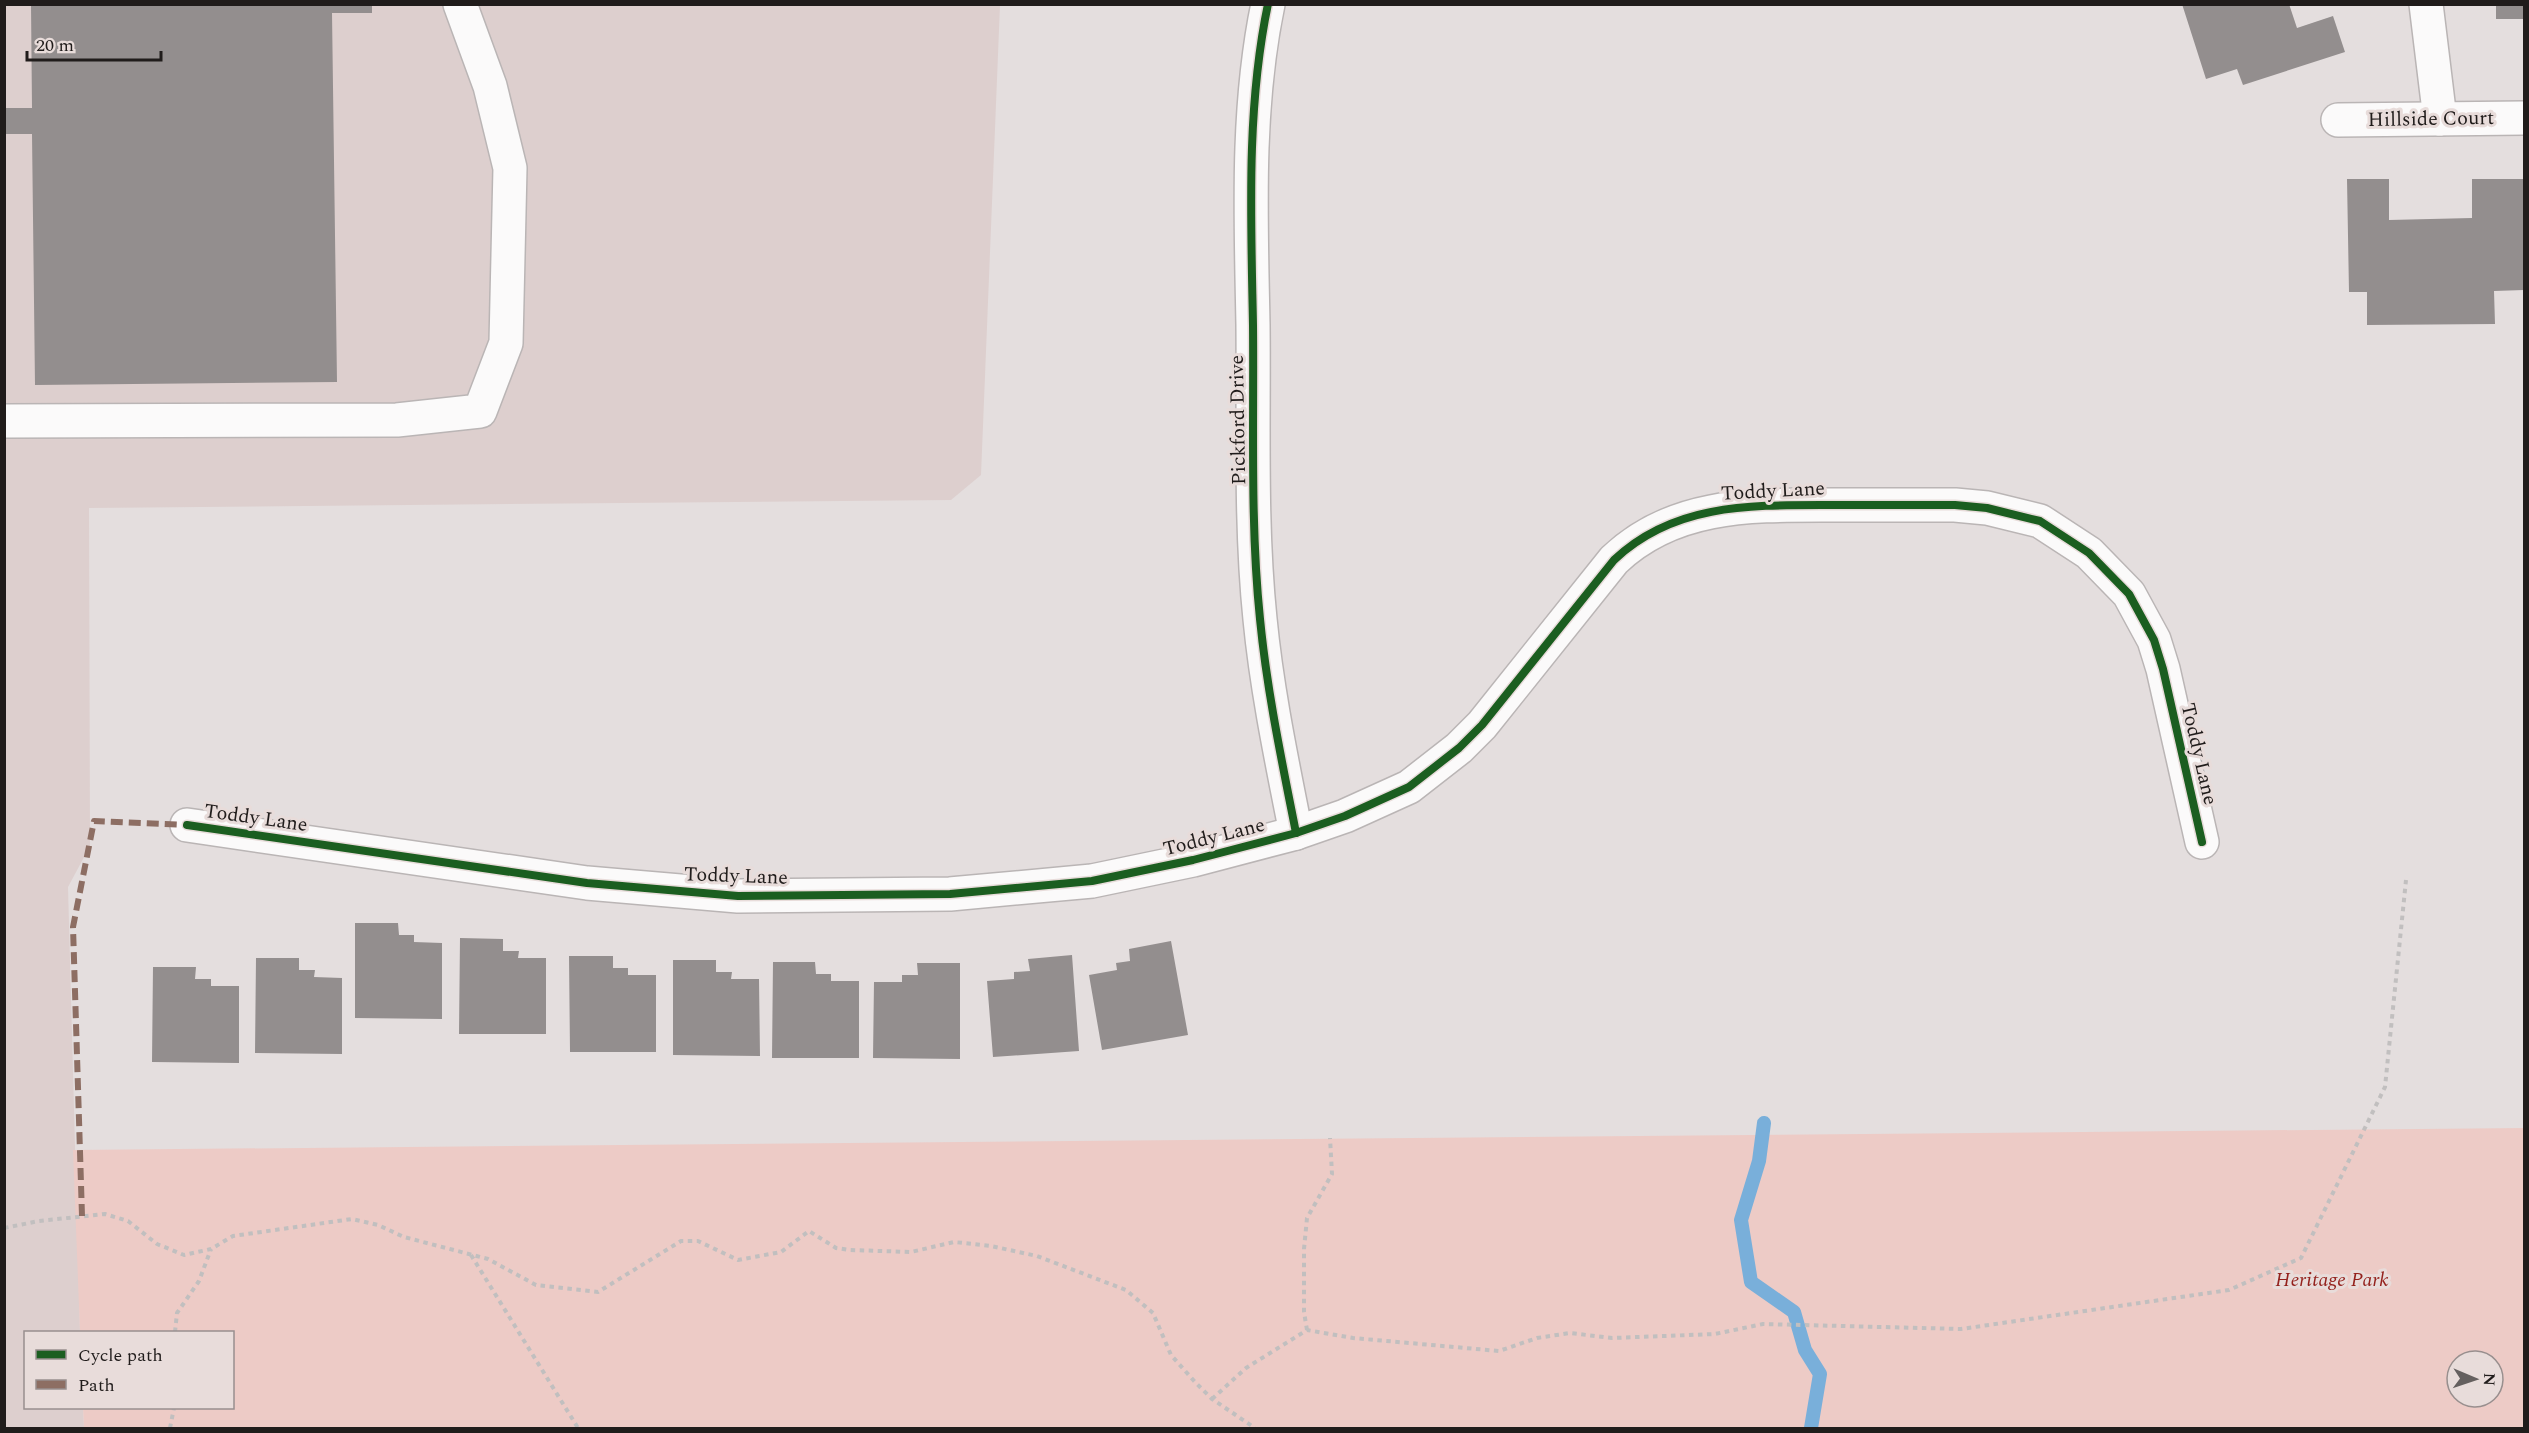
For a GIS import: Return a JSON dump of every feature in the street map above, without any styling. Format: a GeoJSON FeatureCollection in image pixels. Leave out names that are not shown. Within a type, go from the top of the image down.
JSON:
{"type":"FeatureCollection","features":[{"type":"Feature","properties":{"kind":"street"},"geometry":{"type":"LineString","coordinates":[[4,421],[397,420],[480,411],[506,343],[510,168],[490,86],[460,4]]}},
{"type":"Feature","properties":{"kind":"street","name":"Pickford Drive"},"geometry":{"type":"LineString","coordinates":[[1268,4],[1260,44],[1256,89],[1251,214],[1256,558],[1264,664],[1296,833]]}},
{"type":"Feature","properties":{"kind":"street"},"geometry":{"type":"LineString","coordinates":[[2426,4],[2440,119]]}},
{"type":"Feature","properties":{"kind":"street","name":"Hillside Court"},"geometry":{"type":"LineString","coordinates":[[2338,120],[2524,118]]}},
{"type":"Feature","properties":{"kind":"street","name":"Toddy Lane"},"geometry":{"type":"LineString","coordinates":[[187,825],[587,883],[738,896],[950,894],[1092,881],[1193,860],[1296,833],[1345,816],[1409,787],[1459,748],[1482,725],[1614,560],[1631,544],[1650,532],[1691,516],[1732,507],[1955,505],[1996,510],[2040,521],[2089,553],[2129,594],[2154,640],[2163,669],[2202,842]]}},
{"type":"Feature","properties":{"kind":"path"},"geometry":{"type":"LineString","coordinates":[[1212,1399],[1246,1368],[1307,1330],[1353,1338],[1499,1351],[1536,1338],[1570,1334],[1612,1338],[1715,1334],[1763,1324],[1960,1329],[2229,1290],[2301,1258],[2385,1087],[2406,880]]}},
{"type":"Feature","properties":{"kind":"path"},"geometry":{"type":"LineString","coordinates":[[1307,1330],[1304,1312],[1304,1249],[1307,1218],[1332,1174],[1330,1138]]}},
{"type":"Feature","properties":{"kind":"path"},"geometry":{"type":"LineString","coordinates":[[4,1228],[39,1221],[105,1214],[128,1221],[157,1244],[184,1255],[211,1249],[233,1236],[352,1219],[378,1225],[404,1237],[488,1259],[537,1285],[598,1292],[681,1240],[698,1241],[738,1260],[781,1252],[809,1231],[836,1248],[850,1250],[911,1252],[954,1242],[991,1246],[1037,1256],[1126,1290],[1153,1313],[1172,1355],[1212,1399],[1255,1428]]}},
{"type":"Feature","properties":{"kind":"path"},"geometry":{"type":"LineString","coordinates":[[175,1331],[177,1313],[199,1281],[211,1249]]}},
{"type":"Feature","properties":{"kind":"path"},"geometry":{"type":"LineString","coordinates":[[470,1255],[578,1428]]}},
{"type":"Feature","properties":{"kind":"path"},"geometry":{"type":"LineString","coordinates":[[170,1428],[174,1409]]}},
{"type":"Feature","properties":{"kind":"shaded area"},"geometry":{"type":"Polygon","coordinates":[[[5,5],[1000,5],[981,475],[951,500],[89,508],[90,846],[68,887],[80,1331],[24,1331],[24,1409],[83,1409],[84,1428],[5,1428],[5,5]]]}},
{"type":"Feature","properties":{"kind":"green space","name":"Heritage Park"},"geometry":{"type":"Polygon","coordinates":[[[2524,1128],[2524,1428],[84,1428],[83,1409],[234,1409],[234,1331],[80,1331],[73,1150],[2524,1128]]]}},
{"type":"Feature","properties":{"kind":"building"},"geometry":{"type":"Polygon","coordinates":[[[31,4],[372,4],[372,13],[332,13],[337,382],[35,385],[32,134],[4,134],[4,108],[32,108],[31,4]]]}},
{"type":"Feature","properties":{"kind":"building"},"geometry":{"type":"Polygon","coordinates":[[[2182,4],[2289,4],[2297,28],[2333,16],[2345,52],[2243,85],[2237,69],[2206,79],[2182,4]]]}},
{"type":"Feature","properties":{"kind":"building"},"geometry":{"type":"Polygon","coordinates":[[[2496,4],[2524,4],[2524,19],[2496,19],[2496,4]]]}},
{"type":"Feature","properties":{"kind":"building"},"geometry":{"type":"Polygon","coordinates":[[[2347,179],[2389,179],[2389,220],[2472,218],[2472,179],[2524,179],[2524,290],[2494,291],[2495,324],[2367,325],[2367,292],[2349,292],[2347,179]]]}},
{"type":"Feature","properties":{"kind":"building"},"geometry":{"type":"Polygon","coordinates":[[[355,923],[398,923],[399,935],[414,935],[414,942],[442,943],[442,1019],[355,1018],[355,923]]]}},
{"type":"Feature","properties":{"kind":"building"},"geometry":{"type":"Polygon","coordinates":[[[460,938],[503,939],[503,951],[519,951],[518,958],[546,958],[546,1034],[459,1034],[460,938]]]}},
{"type":"Feature","properties":{"kind":"building"},"geometry":{"type":"Polygon","coordinates":[[[1171,941],[1188,1035],[1102,1050],[1089,975],[1117,970],[1116,963],[1130,961],[1129,949],[1171,941]]]}},
{"type":"Feature","properties":{"kind":"building"},"geometry":{"type":"Polygon","coordinates":[[[1072,955],[1079,1051],[993,1057],[987,981],[1014,979],[1014,972],[1030,971],[1028,959],[1072,955]]]}},
{"type":"Feature","properties":{"kind":"building"},"geometry":{"type":"Polygon","coordinates":[[[569,956],[613,956],[613,968],[628,968],[628,975],[656,975],[656,1052],[570,1052],[569,956]]]}},
{"type":"Feature","properties":{"kind":"building"},"geometry":{"type":"Polygon","coordinates":[[[256,958],[299,958],[299,970],[315,970],[314,977],[342,978],[342,1054],[255,1053],[256,958]]]}},
{"type":"Feature","properties":{"kind":"building"},"geometry":{"type":"Polygon","coordinates":[[[673,960],[716,960],[716,972],[732,972],[731,979],[759,979],[760,1056],[673,1055],[673,960]]]}},
{"type":"Feature","properties":{"kind":"building"},"geometry":{"type":"Polygon","coordinates":[[[773,962],[815,962],[816,974],[831,974],[831,981],[859,981],[859,1058],[772,1058],[773,962]]]}},
{"type":"Feature","properties":{"kind":"building"},"geometry":{"type":"Polygon","coordinates":[[[917,963],[960,963],[960,1059],[873,1058],[874,982],[902,982],[902,975],[918,975],[917,963]]]}},
{"type":"Feature","properties":{"kind":"building"},"geometry":{"type":"Polygon","coordinates":[[[153,967],[196,967],[195,979],[211,979],[211,986],[239,986],[239,1063],[152,1062],[153,967]]]}},
{"type":"Feature","properties":{"kind":"waterway"},"geometry":{"type":"LineString","coordinates":[[1764,1123],[1759,1161],[1741,1220],[1751,1282],[1794,1312],[1805,1350],[1820,1374],[1811,1428]]}},
{"type":"Feature","properties":{"kind":"marked path"},"geometry":{"type":"LineString","coordinates":[[82,1216],[73,927],[94,821],[187,825]]}},
{"type":"Feature","properties":{"kind":"cycle path"},"geometry":{"type":"LineString","coordinates":[[1268,4],[1256,84],[1252,164],[1255,546],[1260,619],[1267,673],[1296,833]]}},
{"type":"Feature","properties":{"kind":"cycle path"},"geometry":{"type":"LineString","coordinates":[[187,825],[587,883],[738,896],[950,894],[1092,881],[1193,860],[1296,833],[1345,816],[1409,787],[1459,748],[1482,725],[1614,560],[1637,542],[1661,528],[1713,511],[1741,508],[1797,505],[1955,505],[1987,508],[2040,521],[2089,553],[2129,594],[2154,640],[2163,669],[2202,842]]}}]}
